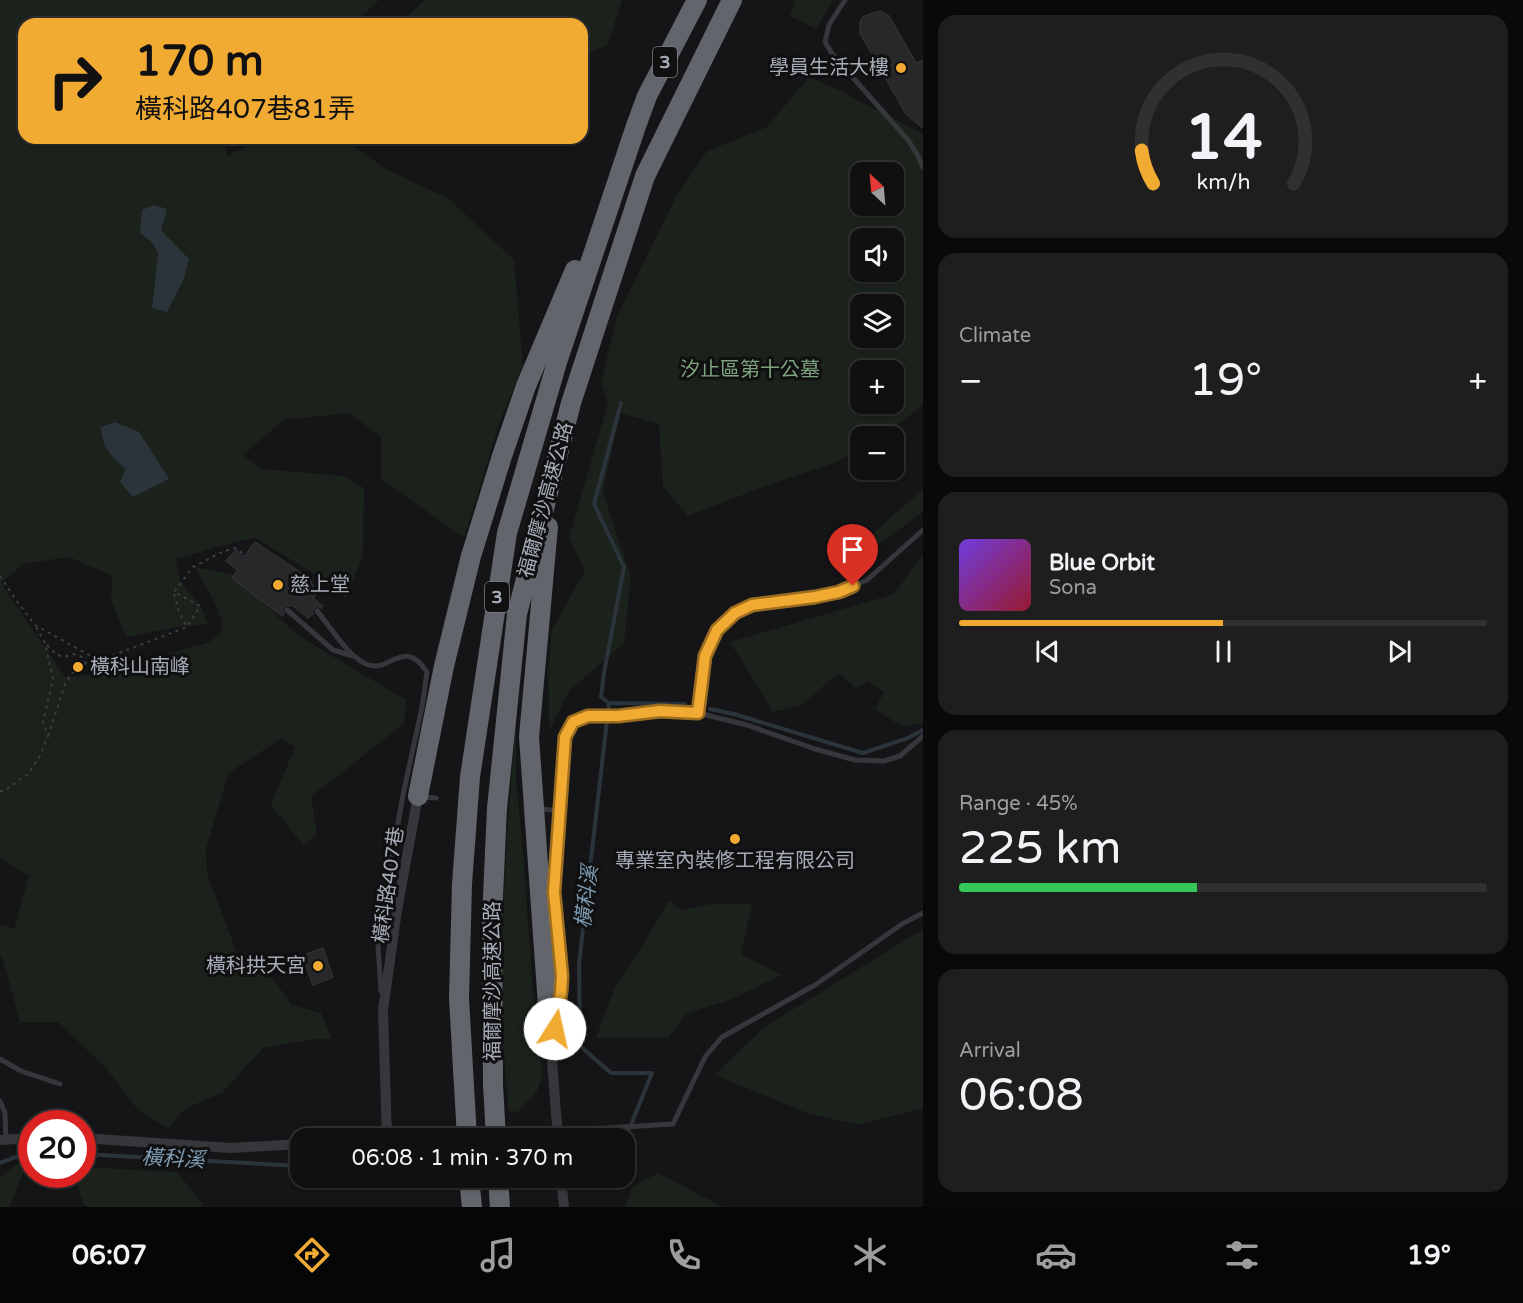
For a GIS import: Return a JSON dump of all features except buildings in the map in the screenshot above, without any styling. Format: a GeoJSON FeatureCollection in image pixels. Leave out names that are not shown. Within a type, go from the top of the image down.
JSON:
{"type":"FeatureCollection","features":[{"type":"Feature","properties":{"kind":"highway","name":"福爾摩沙高速公路"},"geometry":{"type":"LineString","coordinates":[[466,1128],[459,987],[462,884],[470,777],[507,533],[558,359],[636,126],[647,96],[697,0]]}},
{"type":"Feature","properties":{"kind":"highway","name":"福爾摩沙高速公路"},"geometry":{"type":"LineString","coordinates":[[495,1128],[492,918],[497,808],[517,614],[571,403],[645,176],[732,0]]}},
{"type":"Feature","properties":{"kind":"highway"},"geometry":{"type":"LineString","coordinates":[[419,797],[444,666],[471,556],[502,456],[526,386],[636,126]]}},
{"type":"Feature","properties":{"kind":"highway"},"geometry":{"type":"LineString","coordinates":[[551,1048],[529,737],[554,468]]}},
{"type":"Feature","properties":{"kind":"highway"},"geometry":{"type":"LineString","coordinates":[[470,1188],[472,1207]]}},
{"type":"Feature","properties":{"kind":"highway"},"geometry":{"type":"LineString","coordinates":[[499,1188],[500,1207]]}},
{"type":"Feature","properties":{"kind":"street"},"geometry":{"type":"LineString","coordinates":[[387,1128],[383,1011],[397,910],[419,797]]}},
{"type":"Feature","properties":{"kind":"street"},"geometry":{"type":"LineString","coordinates":[[551,1048],[557,1128]]}},
{"type":"Feature","properties":{"kind":"street"},"geometry":{"type":"LineString","coordinates":[[96,1138],[231,1148],[290,1145]]}},
{"type":"Feature","properties":{"kind":"street"},"geometry":{"type":"LineString","coordinates":[[3,1140],[18,1139]]}},
{"type":"Feature","properties":{"kind":"street"},"geometry":{"type":"LineString","coordinates":[[564,1188],[566,1207]]}},
{"type":"Feature","properties":{"kind":"lane"},"geometry":{"type":"LineString","coordinates":[[845,0],[829,25],[825,42],[908,140],[918,154],[923,167]]}},
{"type":"Feature","properties":{"kind":"lane"},"geometry":{"type":"LineString","coordinates":[[698,713],[705,656],[717,630],[735,613],[752,605],[815,597],[839,592],[858,584],[867,580],[922,530]]}},
{"type":"Feature","properties":{"kind":"lane"},"geometry":{"type":"LineString","coordinates":[[287,610],[333,650],[355,657],[370,666],[403,656],[411,657],[422,664],[427,672],[422,707],[419,797]]}},
{"type":"Feature","properties":{"kind":"lane"},"geometry":{"type":"LineString","coordinates":[[317,611],[355,657]]}},
{"type":"Feature","properties":{"kind":"lane"},"geometry":{"type":"LineString","coordinates":[[551,1048],[562,976],[554,892],[565,737],[573,722],[597,715],[615,716],[664,711],[698,713],[747,725],[814,749],[855,760],[884,760],[900,756],[923,736]]}},
{"type":"Feature","properties":{"kind":"lane"},"geometry":{"type":"LineString","coordinates":[[542,809],[560,811]]}},
{"type":"Feature","properties":{"kind":"lane"},"geometry":{"type":"LineString","coordinates":[[607,1128],[673,1124],[705,1057],[722,1037],[814,985],[902,924],[923,913]]}},
{"type":"Feature","properties":{"kind":"lane"},"geometry":{"type":"LineString","coordinates":[[0,1059],[21,1071],[60,1084]]}},
{"type":"Feature","properties":{"kind":"lane"},"geometry":{"type":"LineString","coordinates":[[0,1101],[5,1113],[3,1140]]}},
{"type":"Feature","properties":{"kind":"path"},"geometry":{"type":"LineString","coordinates":[[174,592],[194,567],[222,552],[235,548],[245,555]]}},
{"type":"Feature","properties":{"kind":"path"},"geometry":{"type":"LineString","coordinates":[[0,576],[45,643],[53,679],[43,722],[48,736]]}},
{"type":"Feature","properties":{"kind":"path"},"geometry":{"type":"LineString","coordinates":[[174,592],[179,612],[187,627]]}},
{"type":"Feature","properties":{"kind":"path"},"geometry":{"type":"LineString","coordinates":[[0,791],[4,791],[28,774],[40,756],[65,684],[71,674],[86,663],[187,627],[200,606],[174,592]]}},
{"type":"Feature","properties":{"kind":"path"},"geometry":{"type":"LineString","coordinates":[[35,625],[96,661]]}},
{"type":"Feature","properties":{"kind":"path"},"geometry":{"type":"LineString","coordinates":[[45,643],[61,657],[73,654],[82,657],[86,663]]}},
{"type":"Feature","properties":{"kind":"green space"},"geometry":{"type":"Polygon","coordinates":[[[0,0],[379,0],[360,18],[18,18],[18,144],[227,144],[227,156],[252,144],[351,144],[386,169],[449,199],[514,260],[523,366],[500,421],[464,538],[381,479],[381,437],[349,413],[284,420],[243,455],[262,469],[344,476],[364,488],[363,555],[346,599],[314,574],[256,538],[176,559],[180,582],[201,606],[208,624],[183,626],[126,637],[111,600],[112,576],[69,557],[23,564],[1,583],[65,677],[101,674],[210,642],[223,628],[218,609],[195,567],[231,574],[299,636],[406,700],[404,723],[311,796],[317,833],[304,846],[271,805],[295,747],[282,738],[229,773],[206,848],[207,874],[243,969],[273,979],[292,1005],[321,1013],[332,1039],[317,1039],[263,1048],[223,1092],[185,1109],[168,1128],[138,1110],[106,1068],[58,1022],[20,1022],[3,959],[0,956],[0,925],[14,929],[29,876],[0,858],[0,0]],[[161,230],[152,242],[158,253],[152,308],[189,259],[161,230]],[[115,422],[101,426],[104,445],[126,468],[115,422]]]}},
{"type":"Feature","properties":{"kind":"green space"},"geometry":{"type":"Polygon","coordinates":[[[425,0],[622,0],[608,45],[588,53],[588,18],[406,18],[425,0]]]}},
{"type":"Feature","properties":{"kind":"green space"},"geometry":{"type":"Polygon","coordinates":[[[795,0],[833,0],[816,29],[790,16],[795,0]]]}},
{"type":"Feature","properties":{"kind":"green space","name":"汐止區第十公墓"},"geometry":{"type":"Polygon","coordinates":[[[809,77],[923,134],[923,405],[896,426],[850,426],[850,454],[837,462],[771,484],[688,516],[663,487],[659,424],[620,413],[603,492],[631,577],[624,643],[570,690],[549,731],[548,674],[552,629],[585,571],[569,538],[608,403],[601,382],[617,316],[677,195],[707,151],[767,127],[809,77]]]}},
{"type":"Feature","properties":{"kind":"green space"},"geometry":{"type":"Polygon","coordinates":[[[923,489],[923,512],[843,571],[860,548],[923,489]]]}},
{"type":"Feature","properties":{"kind":"green space"},"geometry":{"type":"Polygon","coordinates":[[[923,554],[923,724],[901,726],[875,709],[884,692],[868,682],[855,688],[839,673],[800,706],[773,712],[730,642],[894,594],[923,554]]]}},
{"type":"Feature","properties":{"kind":"green space"},"geometry":{"type":"Polygon","coordinates":[[[516,715],[516,778],[535,1017],[543,1074],[537,1091],[518,1112],[509,1111],[502,1012],[505,864],[516,715]]]}},
{"type":"Feature","properties":{"kind":"green space"},"geometry":{"type":"Polygon","coordinates":[[[669,900],[680,910],[711,904],[752,904],[741,954],[782,975],[730,1000],[687,1013],[669,1037],[596,1038],[615,986],[638,954],[669,900]]]}},
{"type":"Feature","properties":{"kind":"green space"},"geometry":{"type":"Polygon","coordinates":[[[923,929],[923,1108],[859,1125],[807,1113],[715,1075],[763,1028],[923,929]]]}},
{"type":"Feature","properties":{"kind":"green space"},"geometry":{"type":"Polygon","coordinates":[[[18,1164],[18,1186],[10,1207],[0,1207],[0,1178],[18,1164]]]}},
{"type":"Feature","properties":{"kind":"green space"},"geometry":{"type":"Polygon","coordinates":[[[96,1168],[177,1172],[205,1207],[88,1207],[84,1205],[78,1188],[96,1188],[96,1168]]]}},
{"type":"Feature","properties":{"kind":"green space"},"geometry":{"type":"Polygon","coordinates":[[[658,1173],[723,1207],[625,1207],[632,1188],[635,1188],[635,1185],[658,1173]]]}},
{"type":"Feature","properties":{"kind":"shaded area"},"geometry":{"type":"Polygon","coordinates":[[[154,205],[167,209],[161,230],[189,259],[184,279],[167,312],[152,308],[158,253],[152,242],[140,233],[142,210],[154,205]]]}},
{"type":"Feature","properties":{"kind":"shaded area"},"geometry":{"type":"Polygon","coordinates":[[[115,422],[139,432],[169,479],[133,497],[120,482],[126,469],[109,453],[103,442],[100,427],[115,422]]]}},
{"type":"Feature","properties":{"kind":"waterway"},"geometry":{"type":"LineString","coordinates":[[609,703],[601,697],[624,567],[594,504],[621,403]]}},
{"type":"Feature","properties":{"kind":"waterway","name":"橫科溪"},"geometry":{"type":"LineString","coordinates":[[630,1128],[652,1073],[611,1073],[580,1046],[579,964],[609,703],[685,704]]}},
{"type":"Feature","properties":{"kind":"waterway","name":"橫科溪"},"geometry":{"type":"LineString","coordinates":[[710,709],[734,714],[863,753],[908,738],[923,730]]}},
{"type":"Feature","properties":{"kind":"waterway","name":"橫科溪"},"geometry":{"type":"LineString","coordinates":[[96,1155],[290,1165]]}},
{"type":"Feature","properties":{"kind":"waterway","name":"橫科溪"},"geometry":{"type":"LineString","coordinates":[[0,1163],[18,1156]]}},
{"type":"Feature","properties":{"kind":"place","name":"學員生活大樓"},"geometry":{"type":"Point","coordinates":[901,68]}},
{"type":"Feature","properties":{"kind":"place","name":"慈上堂"},"geometry":{"type":"Point","coordinates":[278,585]}},
{"type":"Feature","properties":{"kind":"place","name":"橫科山南峰"},"geometry":{"type":"Point","coordinates":[78,667]}},
{"type":"Feature","properties":{"kind":"place","name":"專業室內裝修工程有限公司"},"geometry":{"type":"Point","coordinates":[735,839]}},
{"type":"Feature","properties":{"kind":"place","name":"橫科拱天宮"},"geometry":{"type":"Point","coordinates":[318,966]}},
{"type":"Feature","properties":{"kind":"route"},"geometry":{"type":"LineString","coordinates":[[555,1029],[562,976],[554,892],[565,737],[573,722],[588,716],[618,716],[648,711],[698,713],[705,656],[717,630],[735,613],[752,605],[815,597],[839,592],[853,586]]}}]}
